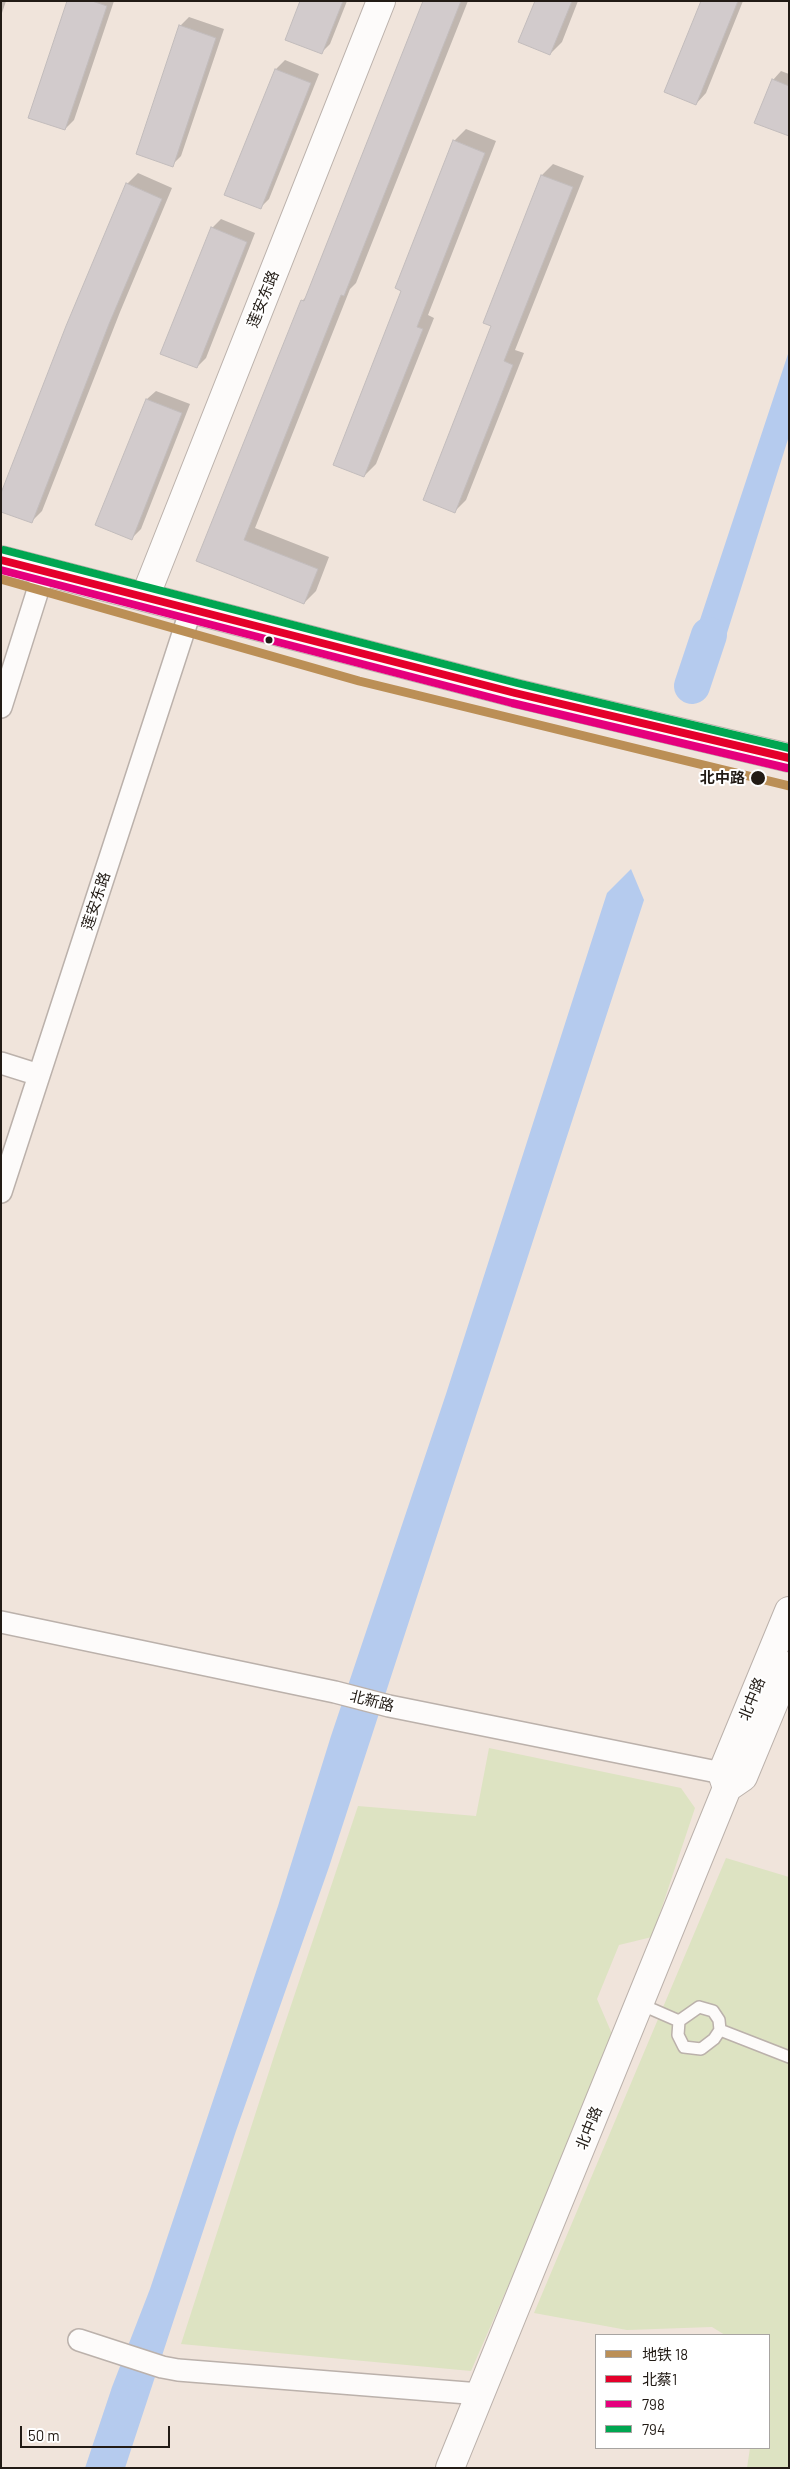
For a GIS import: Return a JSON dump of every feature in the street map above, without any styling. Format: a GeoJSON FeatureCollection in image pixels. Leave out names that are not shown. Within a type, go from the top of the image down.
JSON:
{"type":"FeatureCollection","features":[{"type":"Feature","properties":{"kind":"street","name":"莲安东路"},"geometry":{"type":"LineString","coordinates":[[146,597],[381,1]]}},
{"type":"Feature","properties":{"kind":"street"},"geometry":{"type":"LineString","coordinates":[[1,560],[506,690],[789,758]]}},
{"type":"Feature","properties":{"kind":"street"},"geometry":{"type":"LineString","coordinates":[[1,708],[44,572]]}},
{"type":"Feature","properties":{"kind":"street","name":"莲安东路"},"geometry":{"type":"LineString","coordinates":[[1,1192],[191,609]]}},
{"type":"Feature","properties":{"kind":"street"},"geometry":{"type":"LineString","coordinates":[[1,1063],[39,1075]]}},
{"type":"Feature","properties":{"kind":"street","name":"北中路"},"geometry":{"type":"LineString","coordinates":[[450,2468],[731,1779],[789,1611]]}},
{"type":"Feature","properties":{"kind":"street","name":"北新路"},"geometry":{"type":"LineString","coordinates":[[1,1622],[335,1692],[389,1706],[731,1779]]}},
{"type":"Feature","properties":{"kind":"street","name":"北中路"},"geometry":{"type":"LineString","coordinates":[[731,1779],[788,1668]]}},
{"type":"Feature","properties":{"kind":"street"},"geometry":{"type":"LineString","coordinates":[[79,2340],[162,2368],[480,2394]]}},
{"type":"Feature","properties":{"kind":"lane"},"geometry":{"type":"LineString","coordinates":[[639,2004],[679,2021]]}},
{"type":"Feature","properties":{"kind":"lane"},"geometry":{"type":"LineString","coordinates":[[699,2007],[713,2011],[719,2020],[720,2030],[714,2040],[701,2049],[684,2047],[678,2035],[679,2021],[699,2007]]}},
{"type":"Feature","properties":{"kind":"lane"},"geometry":{"type":"LineString","coordinates":[[720,2030],[789,2056]]}},
{"type":"Feature","properties":{"kind":"green space"},"geometry":{"type":"Polygon","coordinates":[[[489,1748],[681,1788],[695,1808],[652,1937],[619,1945],[597,1999],[615,2041],[471,2371],[181,2344],[275,2053],[358,1806],[476,1816],[489,1748]]]}},
{"type":"Feature","properties":{"kind":"green space"},"geometry":{"type":"Polygon","coordinates":[[[726,1858],[789,1877],[789,2468],[747,2468],[750,2449],[770,2449],[770,2334],[723,2334],[712,2327],[627,2330],[534,2313],[726,1858]]]}},
{"type":"Feature","properties":{"kind":"water"},"geometry":{"type":"Polygon","coordinates":[[[789,351],[789,436],[716,668],[694,683],[686,662],[789,351]]]}},
{"type":"Feature","properties":{"kind":"water"},"geometry":{"type":"Polygon","coordinates":[[[631,869],[644,900],[329,1867],[236,2131],[125,2468],[85,2468],[112,2387],[150,2289],[278,1906],[331,1736],[446,1394],[607,893],[631,869]]]}},
{"type":"Feature","properties":{"kind":"building"},"geometry":{"type":"Polygon","coordinates":[[[67,1],[92,1],[107,6],[65,130],[28,118],[67,1]]]}},
{"type":"Feature","properties":{"kind":"building"},"geometry":{"type":"Polygon","coordinates":[[[300,1],[343,1],[322,54],[285,40],[300,1]]]}},
{"type":"Feature","properties":{"kind":"building"},"geometry":{"type":"Polygon","coordinates":[[[423,1],[461,1],[344,296],[341,295],[244,540],[318,569],[304,604],[196,561],[301,300],[304,301],[423,1]]]}},
{"type":"Feature","properties":{"kind":"building"},"geometry":{"type":"Polygon","coordinates":[[[535,1],[572,1],[550,55],[518,42],[535,1]]]}},
{"type":"Feature","properties":{"kind":"building"},"geometry":{"type":"Polygon","coordinates":[[[701,1],[738,1],[696,105],[664,92],[701,1]]]}},
{"type":"Feature","properties":{"kind":"building"},"geometry":{"type":"Polygon","coordinates":[[[179,25],[216,38],[173,167],[136,154],[179,25]]]}},
{"type":"Feature","properties":{"kind":"building"},"geometry":{"type":"Polygon","coordinates":[[[275,69],[311,83],[261,209],[224,195],[275,69]]]}},
{"type":"Feature","properties":{"kind":"building"},"geometry":{"type":"Polygon","coordinates":[[[772,79],[789,86],[789,136],[754,123],[772,79]]]}},
{"type":"Feature","properties":{"kind":"building"},"geometry":{"type":"Polygon","coordinates":[[[453,140],[485,153],[417,327],[423,329],[364,477],[333,465],[401,291],[395,288],[453,140]]]}},
{"type":"Feature","properties":{"kind":"building"},"geometry":{"type":"Polygon","coordinates":[[[541,175],[573,187],[504,361],[513,365],[455,513],[423,500],[491,326],[483,323],[541,175]]]}},
{"type":"Feature","properties":{"kind":"building"},"geometry":{"type":"Polygon","coordinates":[[[126,183],[162,199],[109,324],[32,523],[1,512],[1,493],[66,326],[126,183]]]}},
{"type":"Feature","properties":{"kind":"building"},"geometry":{"type":"Polygon","coordinates":[[[211,227],[247,242],[197,368],[160,354],[211,227]]]}},
{"type":"Feature","properties":{"kind":"building"},"geometry":{"type":"Polygon","coordinates":[[[146,399],[182,413],[132,540],[95,525],[146,399]]]}},
{"type":"Feature","properties":{"kind":"waterway"},"geometry":{"type":"LineString","coordinates":[[692,686],[709,635]]}},
{"type":"Feature","properties":{"kind":"metro line","name":"18"},"geometry":{"type":"LineString","coordinates":[[1,579],[359,681],[789,786]]}},
{"type":"Feature","properties":{"kind":"transit line","name":"794"},"geometry":{"type":"LineString","coordinates":[[4,550],[517,683],[789,748]]}},
{"type":"Feature","properties":{"kind":"transit line","name":"北蔡1"},"geometry":{"type":"LineString","coordinates":[[1,560],[515,693],[789,758]]}},
{"type":"Feature","properties":{"kind":"transit line","name":"798"},"geometry":{"type":"LineString","coordinates":[[1,570],[512,703],[787,768]]}},
{"type":"Feature","properties":{"kind":"place","name":"北中路"},"geometry":{"type":"Point","coordinates":[758,778]}}]}
